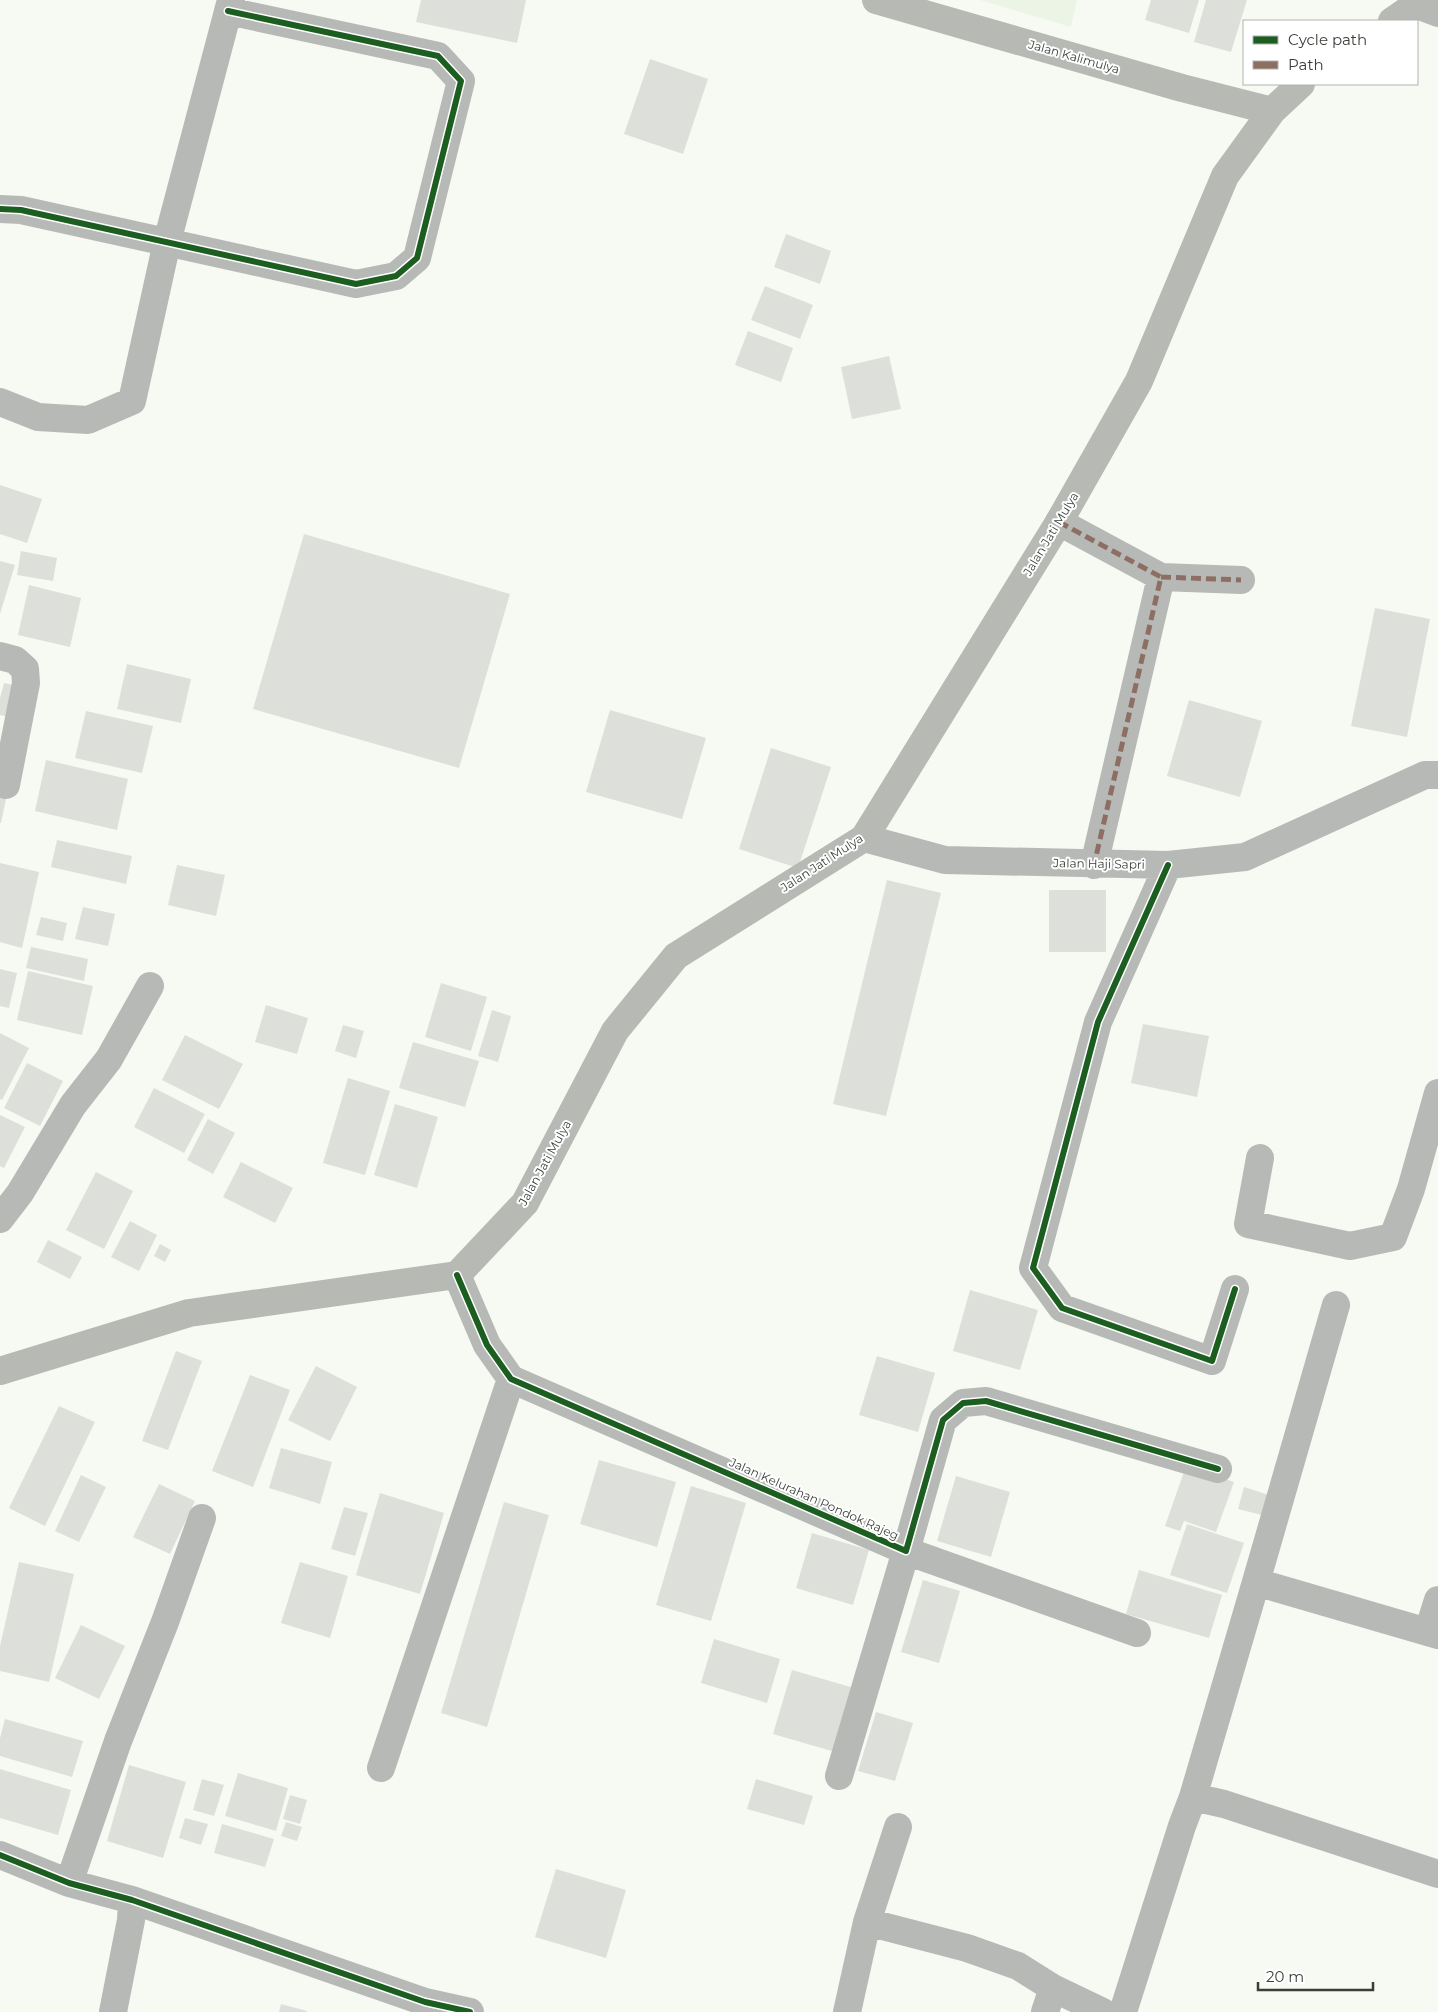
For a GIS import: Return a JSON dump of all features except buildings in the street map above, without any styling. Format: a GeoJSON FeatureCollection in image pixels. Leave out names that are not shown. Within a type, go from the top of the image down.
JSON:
{"type":"FeatureCollection","features":[{"type":"Feature","properties":{"kind":"main road","name":"Jalan Kalimulya"},"geometry":{"type":"LineString","coordinates":[[876,0],[1182,88],[1272,111]]}},
{"type":"Feature","properties":{"kind":"main road"},"geometry":{"type":"LineString","coordinates":[[1394,20],[1426,6]]}},
{"type":"Feature","properties":{"kind":"main road","name":"Jalan Jati Mulya"},"geometry":{"type":"LineString","coordinates":[[457,1275],[525,1203],[615,1031],[676,956],[864,838],[1059,522],[1139,381],[1225,176],[1272,111],[1300,85]]}},
{"type":"Feature","properties":{"kind":"main road"},"geometry":{"type":"LineString","coordinates":[[0,1371],[189,1313],[457,1275]]}},
{"type":"Feature","properties":{"kind":"street"},"geometry":{"type":"LineString","coordinates":[[0,209],[21,210],[167,242],[356,284],[396,276],[417,258],[461,81],[438,56],[230,6],[167,242],[132,401],[88,420],[38,417],[0,402]]}},
{"type":"Feature","properties":{"kind":"street"},"geometry":{"type":"LineString","coordinates":[[1059,522],[1161,577],[1241,580]]}},
{"type":"Feature","properties":{"kind":"street"},"geometry":{"type":"LineString","coordinates":[[1094,865],[1161,577]]}},
{"type":"Feature","properties":{"kind":"street"},"geometry":{"type":"LineString","coordinates":[[0,656],[15,660],[25,669],[26,683],[6,785]]}},
{"type":"Feature","properties":{"kind":"street","name":"Jalan Haji Sapri"},"geometry":{"type":"LineString","coordinates":[[864,838],[944,860],[1094,865],[1168,865],[1245,856],[1425,775],[1438,775]]}},
{"type":"Feature","properties":{"kind":"street"},"geometry":{"type":"LineString","coordinates":[[1168,865],[1098,1022],[1033,1268],[1062,1308],[1212,1361],[1235,1289]]}},
{"type":"Feature","properties":{"kind":"street"},"geometry":{"type":"LineString","coordinates":[[0,1219],[20,1192],[74,1105],[110,1059],[150,986]]}},
{"type":"Feature","properties":{"kind":"street"},"geometry":{"type":"LineString","coordinates":[[1260,1158],[1248,1224],[1350,1246],[1393,1237],[1411,1189],[1438,1093]]}},
{"type":"Feature","properties":{"kind":"street"},"geometry":{"type":"LineString","coordinates":[[381,1768],[511,1380],[487,1345],[457,1275]]}},
{"type":"Feature","properties":{"kind":"street"},"geometry":{"type":"LineString","coordinates":[[1123,2012],[1193,1797],[1336,1305]]}},
{"type":"Feature","properties":{"kind":"street","name":"Jalan Kelurahan Pondok Rajeg"},"geometry":{"type":"LineString","coordinates":[[511,1380],[906,1551],[1137,1633]]}},
{"type":"Feature","properties":{"kind":"street","name":"Jalan Kelurahan Pondok Rajeg"},"geometry":{"type":"LineString","coordinates":[[839,1776],[943,1420],[963,1403],[986,1401],[1218,1469]]}},
{"type":"Feature","properties":{"kind":"street"},"geometry":{"type":"LineString","coordinates":[[69,1883],[118,1741],[166,1622],[202,1518]]}},
{"type":"Feature","properties":{"kind":"street"},"geometry":{"type":"LineString","coordinates":[[1256,1582],[1433,1634],[1438,1600]]}},
{"type":"Feature","properties":{"kind":"street"},"geometry":{"type":"LineString","coordinates":[[1193,1797],[1224,1804],[1438,1874]]}},
{"type":"Feature","properties":{"kind":"street"},"geometry":{"type":"LineString","coordinates":[[847,2012],[868,1922],[898,1827]]}},
{"type":"Feature","properties":{"kind":"street"},"geometry":{"type":"LineString","coordinates":[[0,1855],[69,1883],[132,1900],[425,2002],[470,2012]]}},
{"type":"Feature","properties":{"kind":"street"},"geometry":{"type":"LineString","coordinates":[[113,2012],[131,1920],[132,1900]]}},
{"type":"Feature","properties":{"kind":"street"},"geometry":{"type":"LineString","coordinates":[[868,1922],[967,1948],[1018,1966],[1049,2000],[1103,2012]]}},
{"type":"Feature","properties":{"kind":"shaded area"},"geometry":{"type":"Polygon","coordinates":[[[980,0],[1077,0],[1071,27],[980,0]]]}},
{"type":"Feature","properties":{"kind":"marked path"},"geometry":{"type":"LineString","coordinates":[[1059,522],[1161,577],[1094,865]]}},
{"type":"Feature","properties":{"kind":"marked path"},"geometry":{"type":"LineString","coordinates":[[1161,577],[1241,580]]}},
{"type":"Feature","properties":{"kind":"cycle path"},"geometry":{"type":"LineString","coordinates":[[0,209],[21,210],[356,284],[396,276],[417,258],[461,81],[438,56],[228,11]]}},
{"type":"Feature","properties":{"kind":"cycle path"},"geometry":{"type":"LineString","coordinates":[[1168,865],[1098,1022],[1033,1268],[1062,1308],[1212,1361],[1235,1289]]}},
{"type":"Feature","properties":{"kind":"cycle path"},"geometry":{"type":"LineString","coordinates":[[457,1275],[487,1345],[511,1379],[906,1551],[943,1420],[963,1403],[986,1401],[1218,1469]]}},
{"type":"Feature","properties":{"kind":"cycle path"},"geometry":{"type":"LineString","coordinates":[[0,1855],[69,1883],[132,1900],[425,2002],[470,2012]]}}]}
